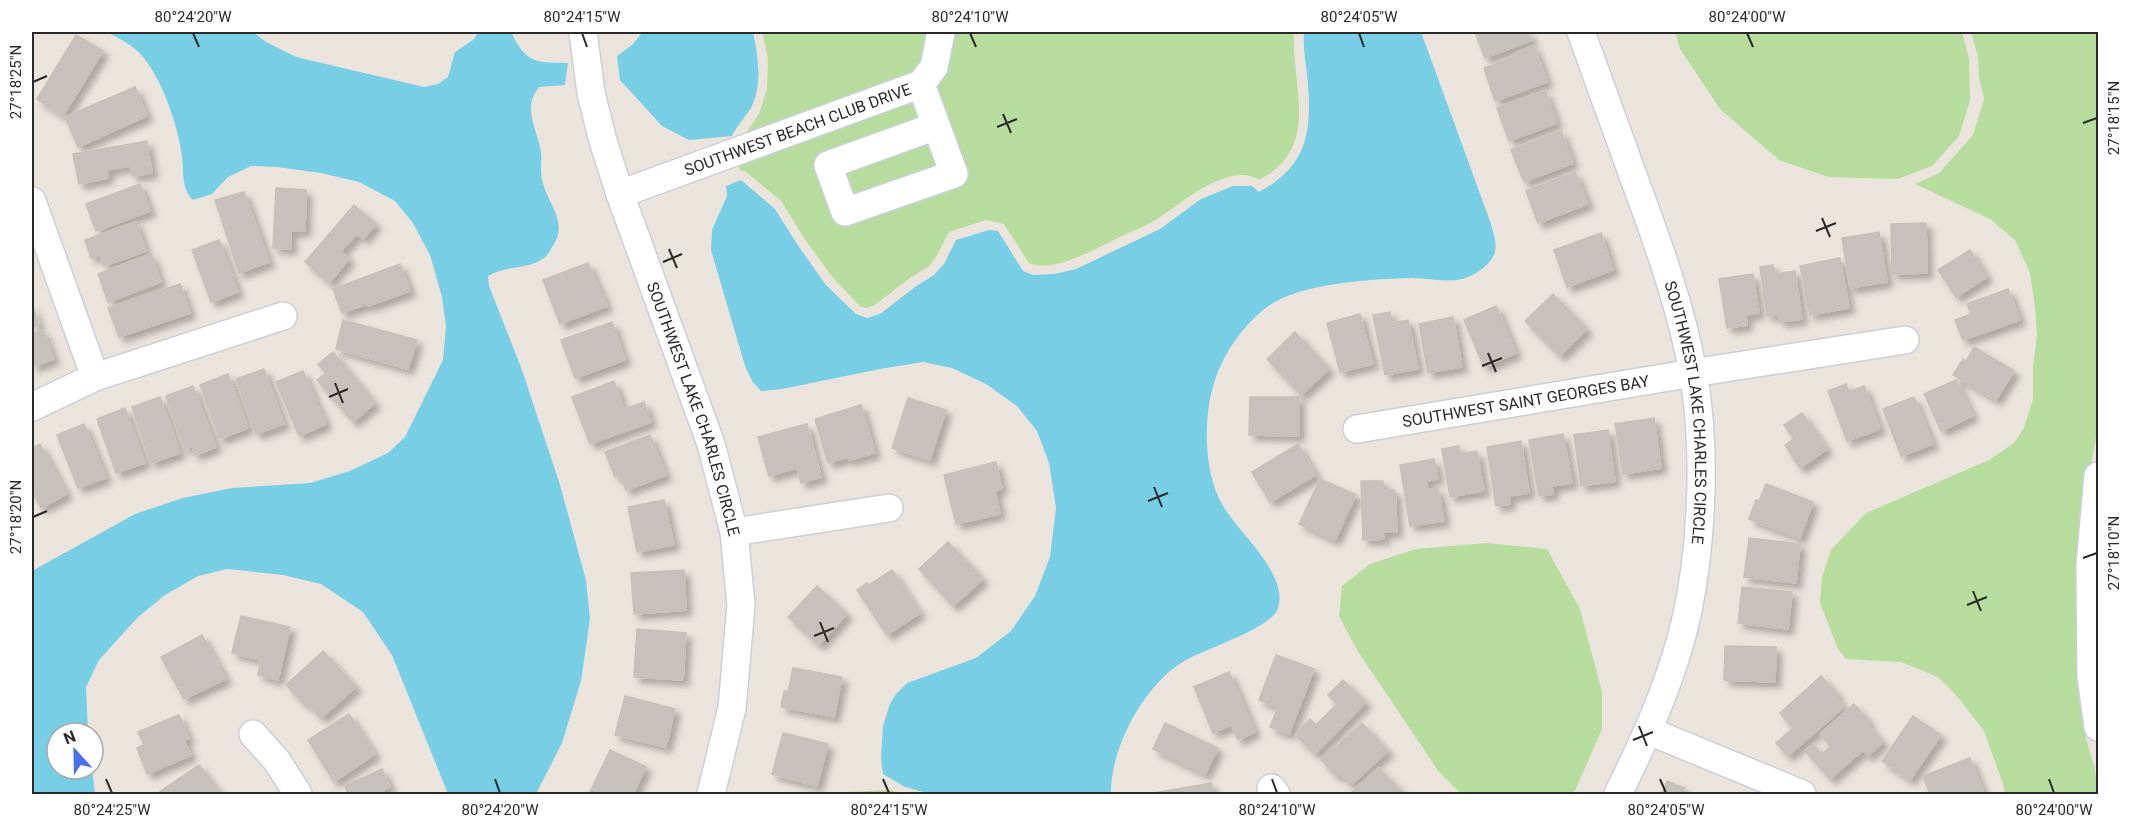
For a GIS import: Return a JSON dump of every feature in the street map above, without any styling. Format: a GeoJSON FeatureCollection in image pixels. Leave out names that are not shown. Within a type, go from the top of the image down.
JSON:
{"type":"FeatureCollection","features":[{"type":"Feature","properties":{"kind":"street","name":"SOUTHWEST LAKE CHARLES CIRCLE"},"geometry":{"type":"LineString","coordinates":[[583,32],[591,93],[603,141],[711,444],[734,532],[741,605],[734,686],[732,708],[711,795]]}},
{"type":"Feature","properties":{"kind":"street","name":"SOUTHWEST BEACH CLUB DRIVE"},"geometry":{"type":"LineString","coordinates":[[620,194],[921,84],[934,67],[941,32]]}},
{"type":"Feature","properties":{"kind":"street","name":"SOUTHWEST LAKE CHARLES CIRCLE"},"geometry":{"type":"LineString","coordinates":[[1581,32],[1650,220],[1674,293],[1693,373],[1700,431],[1700,523],[1692,589],[1677,655],[1649,731],[1618,795]]}},
{"type":"Feature","properties":{"kind":"street"},"geometry":{"type":"LineString","coordinates":[[921,84],[936,126]]}},
{"type":"Feature","properties":{"kind":"street"},"geometry":{"type":"LineString","coordinates":[[32,201],[95,377]]}},
{"type":"Feature","properties":{"kind":"street"},"geometry":{"type":"LineString","coordinates":[[32,406],[95,377],[283,316]]}},
{"type":"Feature","properties":{"kind":"street","name":"SOUTHWEST SAINT GEORGES BAY"},"geometry":{"type":"LineString","coordinates":[[1357,429],[1905,340]]}},
{"type":"Feature","properties":{"kind":"street"},"geometry":{"type":"LineString","coordinates":[[2098,476],[2090,566],[2091,676],[2098,728]]}},
{"type":"Feature","properties":{"kind":"street"},"geometry":{"type":"LineString","coordinates":[[734,532],[890,508]]}},
{"type":"Feature","properties":{"kind":"street"},"geometry":{"type":"LineString","coordinates":[[1649,731],[1802,795]]}},
{"type":"Feature","properties":{"kind":"street"},"geometry":{"type":"LineString","coordinates":[[253,734],[277,761],[298,795]]}},
{"type":"Feature","properties":{"kind":"green space"},"geometry":{"type":"Polygon","coordinates":[[[762,32],[1294,32],[1299,114],[1297,133],[1291,151],[1278,166],[1259,180],[1247,175],[1220,180],[1206,186],[1148,224],[1062,263],[1039,265],[1029,263],[1004,224],[986,220],[949,232],[928,267],[875,305],[867,308],[860,306],[833,278],[781,201],[746,172],[740,170],[730,146],[739,143],[759,114],[767,89],[768,58],[762,32]]]}},
{"type":"Feature","properties":{"kind":"green space"},"geometry":{"type":"Polygon","coordinates":[[[1675,32],[1962,32],[1969,59],[1970,100],[1959,136],[1932,166],[1898,179],[1828,177],[1779,160],[1720,109],[1680,49],[1675,32]]]}},
{"type":"Feature","properties":{"kind":"green space"},"geometry":{"type":"Polygon","coordinates":[[[1971,32],[2098,32],[2098,427],[2087,487],[2083,728],[2095,769],[2098,794],[2004,794],[2004,787],[1984,731],[1956,695],[1938,677],[1901,662],[1846,659],[1838,649],[1820,603],[1822,577],[1831,550],[1866,513],[1989,460],[2014,443],[2024,428],[2033,399],[2033,367],[2037,335],[2035,307],[2030,273],[2015,240],[1990,219],[1915,184],[1939,173],[1973,135],[1984,99],[1979,77],[1978,57],[1971,32]]]}},
{"type":"Feature","properties":{"kind":"green space"},"geometry":{"type":"Polygon","coordinates":[[[1487,543],[1547,549],[1580,609],[1602,692],[1602,729],[1575,791],[1571,794],[1461,794],[1439,772],[1357,650],[1339,616],[1342,586],[1370,564],[1416,549],[1487,543]]]}},
{"type":"Feature","properties":{"kind":"green space"},"geometry":{"type":"Polygon","coordinates":[[[891,790],[900,794],[795,794],[891,790]]]}},
{"type":"Feature","properties":{"kind":"water"},"geometry":{"type":"Polygon","coordinates":[[[107,32],[253,32],[266,42],[296,57],[424,87],[438,84],[448,77],[455,52],[473,40],[479,32],[511,32],[522,51],[534,60],[568,63],[565,85],[539,87],[534,95],[531,110],[541,152],[542,179],[558,221],[557,238],[547,255],[538,262],[502,270],[488,276],[489,286],[522,370],[560,485],[586,580],[590,619],[581,681],[562,743],[536,794],[448,794],[392,655],[363,612],[321,584],[283,575],[227,569],[198,576],[165,595],[138,617],[99,660],[86,687],[87,721],[45,721],[45,781],[93,781],[95,794],[32,794],[32,571],[135,514],[183,498],[232,488],[310,483],[350,471],[388,453],[405,437],[443,360],[446,326],[442,297],[430,255],[413,223],[395,201],[359,182],[321,173],[251,166],[228,177],[212,194],[193,200],[186,190],[177,130],[160,84],[144,58],[125,42],[107,32]]]}},
{"type":"Feature","properties":{"kind":"water"},"geometry":{"type":"Polygon","coordinates":[[[643,32],[753,32],[758,60],[755,99],[732,136],[689,140],[662,126],[620,80],[617,56],[632,45],[643,32]]]}},
{"type":"Feature","properties":{"kind":"water"},"geometry":{"type":"Polygon","coordinates":[[[1304,32],[1421,32],[1491,224],[1496,244],[1494,256],[1482,269],[1462,279],[1450,281],[1412,278],[1377,280],[1337,284],[1297,292],[1267,307],[1250,322],[1236,340],[1219,370],[1211,394],[1207,426],[1208,459],[1211,476],[1222,504],[1260,553],[1276,581],[1279,595],[1278,608],[1273,616],[1250,631],[1181,663],[1154,687],[1131,721],[1123,739],[1112,776],[1111,794],[931,794],[905,787],[883,774],[881,759],[883,726],[890,704],[907,683],[976,658],[1011,631],[1035,596],[1050,557],[1056,508],[1049,463],[1037,431],[1017,406],[986,384],[952,368],[923,362],[761,391],[752,381],[745,366],[711,250],[712,230],[727,196],[726,186],[741,180],[775,209],[826,285],[856,314],[867,318],[880,314],[934,275],[944,264],[956,240],[989,230],[998,231],[1023,271],[1033,275],[1054,274],[1076,269],[1160,229],[1201,199],[1233,186],[1252,186],[1259,192],[1289,169],[1298,156],[1308,127],[1309,92],[1304,32]]]}},
{"type":"Feature","properties":{"kind":"building"},"geometry":{"type":"Polygon","coordinates":[[[1475,32],[1528,32],[1532,40],[1485,58],[1475,32]]]}},
{"type":"Feature","properties":{"kind":"building"},"geometry":{"type":"Polygon","coordinates":[[[76,35],[103,51],[63,116],[37,99],[76,35]]]}},
{"type":"Feature","properties":{"kind":"building"},"geometry":{"type":"Polygon","coordinates":[[[1534,46],[1547,82],[1495,101],[1484,68],[1516,56],[1515,53],[1534,46]]]}},
{"type":"Feature","properties":{"kind":"building"},"geometry":{"type":"Polygon","coordinates":[[[135,87],[147,116],[78,147],[65,117],[135,87]]]}},
{"type":"Feature","properties":{"kind":"building"},"geometry":{"type":"Polygon","coordinates":[[[1545,91],[1557,123],[1509,141],[1497,108],[1545,91]]]}},
{"type":"Feature","properties":{"kind":"building"},"geometry":{"type":"Polygon","coordinates":[[[1561,131],[1573,163],[1524,182],[1511,150],[1561,131]]]}},
{"type":"Feature","properties":{"kind":"building"},"geometry":{"type":"Polygon","coordinates":[[[147,141],[152,173],[132,176],[130,166],[107,170],[108,178],[79,184],[73,154],[147,141]]]}},
{"type":"Feature","properties":{"kind":"building"},"geometry":{"type":"Polygon","coordinates":[[[1575,172],[1588,204],[1538,223],[1526,191],[1575,172]]]}},
{"type":"Feature","properties":{"kind":"building"},"geometry":{"type":"Polygon","coordinates":[[[140,184],[150,211],[96,231],[86,204],[140,184]]]}},
{"type":"Feature","properties":{"kind":"building"},"geometry":{"type":"Polygon","coordinates":[[[276,188],[306,190],[305,231],[291,231],[291,249],[273,248],[276,188]]]}},
{"type":"Feature","properties":{"kind":"building"},"geometry":{"type":"Polygon","coordinates":[[[244,192],[269,262],[239,273],[215,200],[244,192]]]}},
{"type":"Feature","properties":{"kind":"building"},"geometry":{"type":"Polygon","coordinates":[[[354,205],[376,224],[363,239],[357,234],[341,251],[349,259],[329,283],[305,262],[354,205]]]}},
{"type":"Feature","properties":{"kind":"building"},"geometry":{"type":"Polygon","coordinates":[[[136,222],[146,251],[104,266],[100,255],[91,258],[85,240],[136,222]]]}},
{"type":"Feature","properties":{"kind":"building"},"geometry":{"type":"Polygon","coordinates":[[[1926,223],[1927,273],[1892,274],[1891,224],[1926,223]]]}},
{"type":"Feature","properties":{"kind":"building"},"geometry":{"type":"Polygon","coordinates":[[[1879,232],[1887,282],[1850,288],[1842,238],[1879,232]]]}},
{"type":"Feature","properties":{"kind":"building"},"geometry":{"type":"Polygon","coordinates":[[[1601,233],[1613,270],[1567,287],[1554,250],[1601,233]]]}},
{"type":"Feature","properties":{"kind":"building"},"geometry":{"type":"Polygon","coordinates":[[[219,240],[238,292],[211,302],[192,250],[219,240]]]}},
{"type":"Feature","properties":{"kind":"building"},"geometry":{"type":"Polygon","coordinates":[[[1970,250],[1987,277],[1956,297],[1938,270],[1970,250]]]}},
{"type":"Feature","properties":{"kind":"building"},"geometry":{"type":"Polygon","coordinates":[[[151,254],[161,282],[108,302],[98,274],[151,254]]]}},
{"type":"Feature","properties":{"kind":"building"},"geometry":{"type":"Polygon","coordinates":[[[1840,258],[1849,308],[1810,315],[1800,266],[1840,258]]]}},
{"type":"Feature","properties":{"kind":"building"},"geometry":{"type":"Polygon","coordinates":[[[588,263],[607,306],[560,324],[543,280],[588,263]]]}},
{"type":"Feature","properties":{"kind":"building"},"geometry":{"type":"Polygon","coordinates":[[[400,264],[410,291],[342,313],[333,289],[400,264]]]}},
{"type":"Feature","properties":{"kind":"building"},"geometry":{"type":"Polygon","coordinates":[[[1773,265],[1775,274],[1795,271],[1802,319],[1780,322],[1778,315],[1767,316],[1760,267],[1773,265]]]}},
{"type":"Feature","properties":{"kind":"building"},"geometry":{"type":"Polygon","coordinates":[[[1753,274],[1759,313],[1746,315],[1747,325],[1727,328],[1719,279],[1753,274]]]}},
{"type":"Feature","properties":{"kind":"building"},"geometry":{"type":"Polygon","coordinates":[[[180,284],[190,313],[119,337],[108,308],[180,284]]]}},
{"type":"Feature","properties":{"kind":"building"},"geometry":{"type":"Polygon","coordinates":[[[2008,289],[2020,320],[1963,340],[1955,320],[1971,314],[1967,304],[2008,289]]]}},
{"type":"Feature","properties":{"kind":"building"},"geometry":{"type":"Polygon","coordinates":[[[1553,294],[1587,329],[1560,356],[1525,321],[1553,294]]]}},
{"type":"Feature","properties":{"kind":"building"},"geometry":{"type":"Polygon","coordinates":[[[32,304],[39,325],[32,328],[32,304]]]}},
{"type":"Feature","properties":{"kind":"building"},"geometry":{"type":"Polygon","coordinates":[[[1496,306],[1516,353],[1484,367],[1464,320],[1496,306]]]}},
{"type":"Feature","properties":{"kind":"building"},"geometry":{"type":"Polygon","coordinates":[[[1390,312],[1392,323],[1408,320],[1418,369],[1385,375],[1373,315],[1390,312]]]}},
{"type":"Feature","properties":{"kind":"building"},"geometry":{"type":"Polygon","coordinates":[[[1360,314],[1373,364],[1340,372],[1327,323],[1360,314]]]}},
{"type":"Feature","properties":{"kind":"building"},"geometry":{"type":"Polygon","coordinates":[[[1453,317],[1462,367],[1428,373],[1419,324],[1453,317]]]}},
{"type":"Feature","properties":{"kind":"building"},"geometry":{"type":"Polygon","coordinates":[[[343,320],[417,340],[408,369],[336,349],[343,320]]]}},
{"type":"Feature","properties":{"kind":"building"},"geometry":{"type":"Polygon","coordinates":[[[612,322],[625,360],[575,378],[561,340],[612,322]]]}},
{"type":"Feature","properties":{"kind":"building"},"geometry":{"type":"Polygon","coordinates":[[[43,330],[54,359],[32,367],[32,334],[43,330]]]}},
{"type":"Feature","properties":{"kind":"building"},"geometry":{"type":"Polygon","coordinates":[[[1295,332],[1329,369],[1301,395],[1267,359],[1295,332]]]}},
{"type":"Feature","properties":{"kind":"building"},"geometry":{"type":"Polygon","coordinates":[[[1974,347],[2014,371],[1996,400],[1953,375],[1963,359],[1966,361],[1974,347]]]}},
{"type":"Feature","properties":{"kind":"building"},"geometry":{"type":"Polygon","coordinates":[[[333,352],[375,403],[353,422],[317,380],[326,373],[318,364],[333,352]]]}},
{"type":"Feature","properties":{"kind":"building"},"geometry":{"type":"Polygon","coordinates":[[[264,369],[284,424],[256,434],[236,379],[264,369]]]}},
{"type":"Feature","properties":{"kind":"building"},"geometry":{"type":"Polygon","coordinates":[[[303,371],[326,424],[299,436],[276,382],[303,371]]]}},
{"type":"Feature","properties":{"kind":"building"},"geometry":{"type":"Polygon","coordinates":[[[228,374],[248,428],[220,439],[200,385],[228,374]]]}},
{"type":"Feature","properties":{"kind":"building"},"geometry":{"type":"Polygon","coordinates":[[[1956,380],[1973,416],[1941,431],[1924,394],[1956,380]]]}},
{"type":"Feature","properties":{"kind":"building"},"geometry":{"type":"Polygon","coordinates":[[[614,381],[624,409],[644,402],[651,422],[590,444],[572,397],[614,381]]]}},
{"type":"Feature","properties":{"kind":"building"},"geometry":{"type":"Polygon","coordinates":[[[1846,384],[1849,392],[1864,386],[1880,429],[1847,441],[1828,391],[1846,384]]]}},
{"type":"Feature","properties":{"kind":"building"},"geometry":{"type":"Polygon","coordinates":[[[193,386],[216,447],[195,455],[192,446],[185,449],[166,396],[193,386]]]}},
{"type":"Feature","properties":{"kind":"building"},"geometry":{"type":"Polygon","coordinates":[[[160,397],[180,453],[151,463],[132,407],[160,397]]]}},
{"type":"Feature","properties":{"kind":"building"},"geometry":{"type":"Polygon","coordinates":[[[1250,397],[1299,397],[1299,436],[1249,435],[1250,397]]]}},
{"type":"Feature","properties":{"kind":"building"},"geometry":{"type":"Polygon","coordinates":[[[1914,397],[1933,444],[1901,456],[1883,409],[1914,397]]]}},
{"type":"Feature","properties":{"kind":"building"},"geometry":{"type":"Polygon","coordinates":[[[908,398],[946,410],[930,460],[892,448],[908,398]]]}},
{"type":"Feature","properties":{"kind":"building"},"geometry":{"type":"Polygon","coordinates":[[[861,405],[875,453],[828,463],[815,419],[861,405]]]}},
{"type":"Feature","properties":{"kind":"building"},"geometry":{"type":"Polygon","coordinates":[[[125,408],[145,463],[116,473],[97,419],[125,408]]]}},
{"type":"Feature","properties":{"kind":"building"},"geometry":{"type":"Polygon","coordinates":[[[1802,413],[1827,449],[1800,468],[1785,445],[1794,439],[1784,425],[1802,413]]]}},
{"type":"Feature","properties":{"kind":"building"},"geometry":{"type":"Polygon","coordinates":[[[1654,418],[1661,468],[1623,474],[1615,424],[1654,418]]]}},
{"type":"Feature","properties":{"kind":"building"},"geometry":{"type":"Polygon","coordinates":[[[84,424],[106,478],[78,488],[57,435],[84,424]]]}},
{"type":"Feature","properties":{"kind":"building"},"geometry":{"type":"Polygon","coordinates":[[[807,424],[821,477],[801,483],[797,468],[769,476],[758,437],[807,424]]]}},
{"type":"Feature","properties":{"kind":"building"},"geometry":{"type":"Polygon","coordinates":[[[1608,430],[1615,481],[1581,486],[1574,435],[1608,430]]]}},
{"type":"Feature","properties":{"kind":"building"},"geometry":{"type":"Polygon","coordinates":[[[1563,434],[1572,483],[1552,486],[1553,494],[1539,496],[1529,440],[1563,434]]]}},
{"type":"Feature","properties":{"kind":"building"},"geometry":{"type":"Polygon","coordinates":[[[650,435],[666,475],[626,490],[620,475],[615,477],[605,452],[650,435]]]}},
{"type":"Feature","properties":{"kind":"building"},"geometry":{"type":"Polygon","coordinates":[[[1521,441],[1529,493],[1509,496],[1510,504],[1496,506],[1487,447],[1521,441]]]}},
{"type":"Feature","properties":{"kind":"building"},"geometry":{"type":"Polygon","coordinates":[[[40,444],[67,494],[41,508],[32,491],[32,448],[40,444]]]}},
{"type":"Feature","properties":{"kind":"building"},"geometry":{"type":"Polygon","coordinates":[[[1298,444],[1316,475],[1270,502],[1252,472],[1298,444]]]}},
{"type":"Feature","properties":{"kind":"building"},"geometry":{"type":"Polygon","coordinates":[[[1459,446],[1460,454],[1477,451],[1484,491],[1450,497],[1442,449],[1459,446]]]}},
{"type":"Feature","properties":{"kind":"building"},"geometry":{"type":"Polygon","coordinates":[[[1434,459],[1438,479],[1426,481],[1428,490],[1438,488],[1444,521],[1410,526],[1400,465],[1434,459]]]}},
{"type":"Feature","properties":{"kind":"building"},"geometry":{"type":"Polygon","coordinates":[[[996,462],[1002,489],[995,490],[1000,514],[956,524],[944,475],[996,462]]]}},
{"type":"Feature","properties":{"kind":"building"},"geometry":{"type":"Polygon","coordinates":[[[1320,479],[1356,495],[1335,540],[1299,524],[1320,479]]]}},
{"type":"Feature","properties":{"kind":"building"},"geometry":{"type":"Polygon","coordinates":[[[1361,481],[1383,481],[1383,490],[1395,490],[1397,532],[1384,532],[1384,539],[1363,540],[1361,481]]]}},
{"type":"Feature","properties":{"kind":"building"},"geometry":{"type":"Polygon","coordinates":[[[1766,484],[1813,502],[1800,538],[1749,519],[1756,500],[1759,501],[1766,484]]]}},
{"type":"Feature","properties":{"kind":"building"},"geometry":{"type":"Polygon","coordinates":[[[664,500],[674,545],[637,552],[628,507],[664,500]]]}},
{"type":"Feature","properties":{"kind":"building"},"geometry":{"type":"Polygon","coordinates":[[[1749,538],[1800,544],[1796,583],[1744,577],[1749,538]]]}},
{"type":"Feature","properties":{"kind":"building"},"geometry":{"type":"Polygon","coordinates":[[[948,542],[983,579],[953,606],[919,569],[948,542]]]}},
{"type":"Feature","properties":{"kind":"building"},"geometry":{"type":"Polygon","coordinates":[[[684,570],[686,610],[634,614],[631,573],[684,570]]]}},
{"type":"Feature","properties":{"kind":"building"},"geometry":{"type":"Polygon","coordinates":[[[892,570],[920,613],[887,635],[857,590],[892,570]]]}},
{"type":"Feature","properties":{"kind":"building"},"geometry":{"type":"Polygon","coordinates":[[[817,586],[847,614],[819,645],[788,617],[817,586]]]}},
{"type":"Feature","properties":{"kind":"building"},"geometry":{"type":"Polygon","coordinates":[[[1742,587],[1792,592],[1788,629],[1738,623],[1742,587]]]}},
{"type":"Feature","properties":{"kind":"building"},"geometry":{"type":"Polygon","coordinates":[[[241,616],[290,627],[278,680],[258,675],[261,660],[232,653],[241,616]]]}},
{"type":"Feature","properties":{"kind":"building"},"geometry":{"type":"Polygon","coordinates":[[[637,629],[686,633],[683,680],[634,677],[637,629]]]}},
{"type":"Feature","properties":{"kind":"building"},"geometry":{"type":"Polygon","coordinates":[[[202,635],[226,679],[184,699],[161,657],[202,635]]]}},
{"type":"Feature","properties":{"kind":"building"},"geometry":{"type":"Polygon","coordinates":[[[1725,646],[1776,647],[1775,682],[1724,680],[1725,646]]]}},
{"type":"Feature","properties":{"kind":"building"},"geometry":{"type":"Polygon","coordinates":[[[323,651],[356,687],[321,718],[286,685],[323,651]]]}},
{"type":"Feature","properties":{"kind":"building"},"geometry":{"type":"Polygon","coordinates":[[[1276,655],[1314,669],[1289,734],[1270,727],[1278,707],[1259,700],[1276,655]]]}},
{"type":"Feature","properties":{"kind":"building"},"geometry":{"type":"Polygon","coordinates":[[[793,668],[842,677],[834,717],[781,707],[784,691],[788,692],[793,668]]]}},
{"type":"Feature","properties":{"kind":"building"},"geometry":{"type":"Polygon","coordinates":[[[1229,672],[1255,732],[1238,740],[1231,725],[1213,733],[1194,687],[1229,672]]]}},
{"type":"Feature","properties":{"kind":"building"},"geometry":{"type":"Polygon","coordinates":[[[1821,676],[1838,695],[1836,697],[1844,707],[1788,756],[1776,743],[1793,728],[1780,713],[1821,676]]]}},
{"type":"Feature","properties":{"kind":"building"},"geometry":{"type":"Polygon","coordinates":[[[1343,680],[1366,702],[1315,754],[1295,735],[1310,719],[1316,725],[1337,704],[1328,695],[1343,680]]]}},
{"type":"Feature","properties":{"kind":"building"},"geometry":{"type":"Polygon","coordinates":[[[625,696],[675,709],[666,747],[615,735],[625,696]]]}},
{"type":"Feature","properties":{"kind":"building"},"geometry":{"type":"Polygon","coordinates":[[[1854,704],[1883,742],[1868,756],[1863,750],[1830,779],[1805,751],[1813,744],[1822,754],[1831,746],[1820,734],[1854,704]]]}},
{"type":"Feature","properties":{"kind":"building"},"geometry":{"type":"Polygon","coordinates":[[[349,714],[375,754],[334,782],[308,740],[349,714]]]}},
{"type":"Feature","properties":{"kind":"building"},"geometry":{"type":"Polygon","coordinates":[[[179,715],[189,738],[184,740],[191,755],[147,774],[137,748],[144,745],[138,732],[179,715]]]}},
{"type":"Feature","properties":{"kind":"building"},"geometry":{"type":"Polygon","coordinates":[[[1913,716],[1941,735],[1910,780],[1882,761],[1913,716]]]}},
{"type":"Feature","properties":{"kind":"building"},"geometry":{"type":"Polygon","coordinates":[[[1165,723],[1218,748],[1205,774],[1153,749],[1165,723]]]}},
{"type":"Feature","properties":{"kind":"building"},"geometry":{"type":"Polygon","coordinates":[[[1362,723],[1388,751],[1351,785],[1339,773],[1336,776],[1321,760],[1362,723]]]}},
{"type":"Feature","properties":{"kind":"building"},"geometry":{"type":"Polygon","coordinates":[[[783,733],[828,744],[817,786],[772,774],[783,733]]]}},
{"type":"Feature","properties":{"kind":"building"},"geometry":{"type":"Polygon","coordinates":[[[610,750],[646,767],[633,794],[589,794],[610,750]]]}},
{"type":"Feature","properties":{"kind":"building"},"geometry":{"type":"Polygon","coordinates":[[[1970,758],[1984,794],[1925,794],[1929,792],[1923,776],[1970,758]]]}},
{"type":"Feature","properties":{"kind":"building"},"geometry":{"type":"Polygon","coordinates":[[[199,765],[221,794],[161,794],[159,792],[199,765]]]}},
{"type":"Feature","properties":{"kind":"building"},"geometry":{"type":"Polygon","coordinates":[[[1378,768],[1404,794],[1350,794],[1378,768]]]}},
{"type":"Feature","properties":{"kind":"building"},"geometry":{"type":"Polygon","coordinates":[[[382,769],[390,787],[383,790],[385,794],[348,794],[345,786],[382,769]]]}},
{"type":"Feature","properties":{"kind":"building"},"geometry":{"type":"Polygon","coordinates":[[[1667,781],[1684,788],[1682,794],[1662,794],[1667,781]]]}},
{"type":"Feature","properties":{"kind":"building"},"geometry":{"type":"Polygon","coordinates":[[[1211,783],[1214,794],[1148,794],[1211,783]]]}}]}
